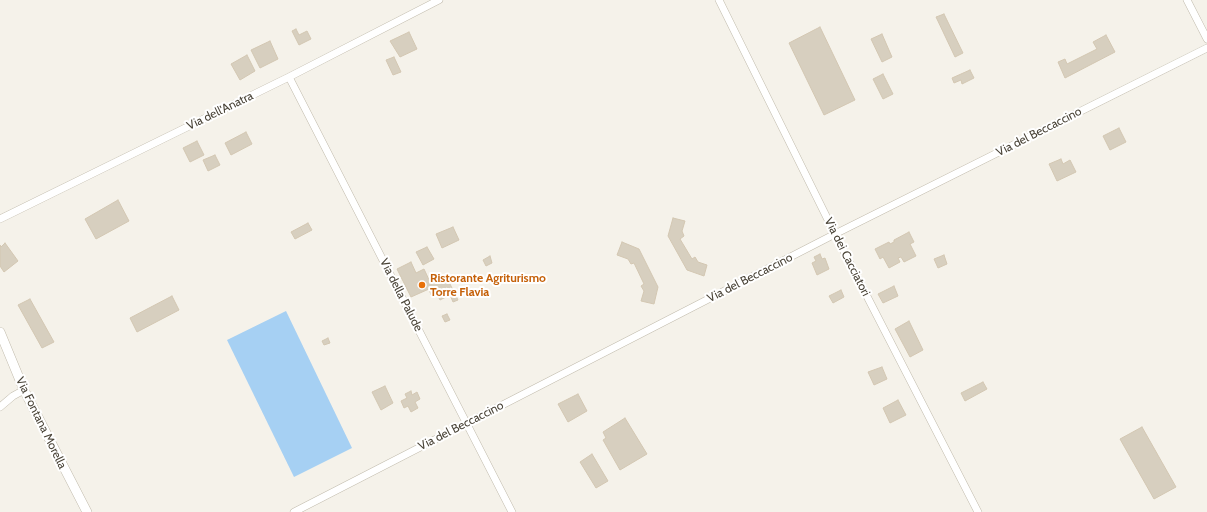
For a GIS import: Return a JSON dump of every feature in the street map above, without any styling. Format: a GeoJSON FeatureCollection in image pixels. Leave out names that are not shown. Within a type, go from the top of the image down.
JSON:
{"type":"FeatureCollection","features":[{"type":"Feature","properties":{"kind":"street","name":"Via dell'Anatra"},"geometry":{"type":"LineString","coordinates":[[0,219],[289,77],[439,0]]}},
{"type":"Feature","properties":{"kind":"street","name":"Via dei Cacciatori"},"geometry":{"type":"LineString","coordinates":[[719,0],[835,234],[978,512]]}},
{"type":"Feature","properties":{"kind":"street"},"geometry":{"type":"LineString","coordinates":[[1187,0],[1207,39]]}},
{"type":"Feature","properties":{"kind":"street","name":"Via del Beccaccino"},"geometry":{"type":"LineString","coordinates":[[294,512],[835,234],[1207,48]]}},
{"type":"Feature","properties":{"kind":"street","name":"Via della Palude"},"geometry":{"type":"LineString","coordinates":[[289,77],[512,512]]}},
{"type":"Feature","properties":{"kind":"street","name":"Via Fontana Morella"},"geometry":{"type":"LineString","coordinates":[[0,332],[24,390],[86,512]]}},
{"type":"Feature","properties":{"kind":"street"},"geometry":{"type":"LineString","coordinates":[[0,408],[13,396],[24,390]]}},
{"type":"Feature","properties":{"kind":"water"},"geometry":{"type":"Polygon","coordinates":[[[286,311],[352,448],[294,477],[227,340],[286,311]]]}},
{"type":"Feature","properties":{"kind":"building"},"geometry":{"type":"Polygon","coordinates":[[[944,14],[963,53],[955,57],[936,17],[944,14]]]}},
{"type":"Feature","properties":{"kind":"building"},"geometry":{"type":"Polygon","coordinates":[[[820,27],[855,100],[824,115],[789,43],[820,27]]]}},
{"type":"Feature","properties":{"kind":"building"},"geometry":{"type":"Polygon","coordinates":[[[296,29],[299,35],[307,31],[311,39],[299,45],[292,31],[296,29]]]}},
{"type":"Feature","properties":{"kind":"building"},"geometry":{"type":"Polygon","coordinates":[[[409,32],[417,49],[400,57],[390,41],[409,32]]]}},
{"type":"Feature","properties":{"kind":"building"},"geometry":{"type":"Polygon","coordinates":[[[882,34],[892,57],[882,62],[871,39],[882,34]]]}},
{"type":"Feature","properties":{"kind":"building"},"geometry":{"type":"Polygon","coordinates":[[[1106,35],[1115,52],[1065,78],[1058,62],[1065,59],[1067,64],[1097,49],[1093,42],[1106,35]]]}},
{"type":"Feature","properties":{"kind":"building"},"geometry":{"type":"Polygon","coordinates":[[[270,41],[278,59],[260,68],[251,50],[270,41]]]}},
{"type":"Feature","properties":{"kind":"building"},"geometry":{"type":"Polygon","coordinates":[[[247,55],[255,71],[240,80],[231,64],[247,55]]]}},
{"type":"Feature","properties":{"kind":"building"},"geometry":{"type":"Polygon","coordinates":[[[394,57],[401,72],[393,75],[386,60],[394,57]]]}},
{"type":"Feature","properties":{"kind":"building"},"geometry":{"type":"Polygon","coordinates":[[[970,70],[974,78],[962,84],[961,80],[954,83],[952,78],[970,70]]]}},
{"type":"Feature","properties":{"kind":"building"},"geometry":{"type":"Polygon","coordinates":[[[883,74],[893,94],[883,99],[873,79],[883,74]]]}},
{"type":"Feature","properties":{"kind":"building"},"geometry":{"type":"Polygon","coordinates":[[[1119,128],[1126,142],[1110,150],[1103,136],[1119,128]]]}},
{"type":"Feature","properties":{"kind":"building"},"geometry":{"type":"Polygon","coordinates":[[[246,132],[252,144],[231,155],[225,143],[246,132]]]}},
{"type":"Feature","properties":{"kind":"building"},"geometry":{"type":"Polygon","coordinates":[[[197,141],[204,155],[190,162],[183,148],[197,141]]]}},
{"type":"Feature","properties":{"kind":"building"},"geometry":{"type":"Polygon","coordinates":[[[215,155],[220,165],[208,171],[203,160],[215,155]]]}},
{"type":"Feature","properties":{"kind":"building"},"geometry":{"type":"Polygon","coordinates":[[[1061,159],[1063,164],[1070,160],[1076,172],[1057,181],[1049,164],[1061,159]]]}},
{"type":"Feature","properties":{"kind":"building"},"geometry":{"type":"Polygon","coordinates":[[[118,200],[129,221],[96,239],[85,219],[118,200]]]}},
{"type":"Feature","properties":{"kind":"building"},"geometry":{"type":"Polygon","coordinates":[[[673,218],[685,221],[682,231],[684,236],[680,239],[692,259],[695,257],[698,262],[707,265],[704,276],[687,270],[668,236],[673,218]]]}},
{"type":"Feature","properties":{"kind":"building"},"geometry":{"type":"Polygon","coordinates":[[[308,223],[312,230],[295,239],[291,232],[308,223]]]}},
{"type":"Feature","properties":{"kind":"building"},"geometry":{"type":"Polygon","coordinates":[[[453,227],[459,240],[442,248],[436,234],[453,227]]]}},
{"type":"Feature","properties":{"kind":"building"},"geometry":{"type":"Polygon","coordinates":[[[909,232],[914,242],[910,244],[916,256],[904,262],[901,257],[898,258],[900,262],[889,268],[883,257],[880,259],[875,249],[889,242],[890,244],[894,242],[894,240],[909,232]]]}},
{"type":"Feature","properties":{"kind":"building"},"geometry":{"type":"Polygon","coordinates":[[[622,242],[639,249],[658,287],[654,304],[641,301],[644,291],[641,286],[644,284],[634,263],[631,264],[628,259],[617,255],[622,242]]]}},
{"type":"Feature","properties":{"kind":"building"},"geometry":{"type":"Polygon","coordinates":[[[5,243],[18,261],[4,272],[0,266],[0,245],[1,247],[5,243]]]}},
{"type":"Feature","properties":{"kind":"building"},"geometry":{"type":"Polygon","coordinates":[[[427,247],[434,259],[423,265],[416,252],[427,247]]]}},
{"type":"Feature","properties":{"kind":"building"},"geometry":{"type":"Polygon","coordinates":[[[820,254],[822,259],[825,258],[829,269],[817,275],[812,263],[816,261],[814,257],[820,254]]]}},
{"type":"Feature","properties":{"kind":"building"},"geometry":{"type":"Polygon","coordinates":[[[944,255],[947,264],[938,268],[934,259],[944,255]]]}},
{"type":"Feature","properties":{"kind":"building"},"geometry":{"type":"Polygon","coordinates":[[[490,256],[492,263],[486,266],[483,260],[490,256]]]}},
{"type":"Feature","properties":{"kind":"building"},"geometry":{"type":"Polygon","coordinates":[[[411,262],[416,273],[424,269],[431,284],[446,276],[458,300],[453,302],[450,295],[440,300],[436,292],[431,295],[429,289],[411,297],[397,269],[411,262]]]}},
{"type":"Feature","properties":{"kind":"building"},"geometry":{"type":"Polygon","coordinates":[[[894,286],[898,296],[883,303],[878,294],[894,286]]]}},
{"type":"Feature","properties":{"kind":"building"},"geometry":{"type":"Polygon","coordinates":[[[841,290],[844,297],[833,303],[829,296],[841,290]]]}},
{"type":"Feature","properties":{"kind":"building"},"geometry":{"type":"Polygon","coordinates":[[[172,296],[179,310],[137,332],[130,318],[172,296]]]}},
{"type":"Feature","properties":{"kind":"building"},"geometry":{"type":"Polygon","coordinates":[[[30,299],[54,342],[42,348],[18,305],[30,299]]]}},
{"type":"Feature","properties":{"kind":"building"},"geometry":{"type":"Polygon","coordinates":[[[447,314],[450,320],[445,322],[442,316],[447,314]]]}},
{"type":"Feature","properties":{"kind":"building"},"geometry":{"type":"Polygon","coordinates":[[[909,321],[923,350],[910,357],[895,329],[909,321]]]}},
{"type":"Feature","properties":{"kind":"building"},"geometry":{"type":"Polygon","coordinates":[[[328,338],[330,343],[324,345],[322,341],[328,338]]]}},
{"type":"Feature","properties":{"kind":"building"},"geometry":{"type":"Polygon","coordinates":[[[882,367],[887,379],[874,385],[868,372],[882,367]]]}},
{"type":"Feature","properties":{"kind":"building"},"geometry":{"type":"Polygon","coordinates":[[[983,382],[987,389],[965,401],[961,393],[983,382]]]}},
{"type":"Feature","properties":{"kind":"building"},"geometry":{"type":"Polygon","coordinates":[[[385,386],[393,403],[381,410],[372,392],[385,386]]]}},
{"type":"Feature","properties":{"kind":"building"},"geometry":{"type":"Polygon","coordinates":[[[411,391],[412,395],[417,392],[420,399],[415,402],[418,408],[411,412],[408,406],[404,408],[401,401],[407,398],[405,394],[411,391]]]}},
{"type":"Feature","properties":{"kind":"building"},"geometry":{"type":"Polygon","coordinates":[[[578,394],[587,411],[568,422],[558,404],[578,394]]]}},
{"type":"Feature","properties":{"kind":"building"},"geometry":{"type":"Polygon","coordinates":[[[898,400],[906,415],[890,423],[883,408],[898,400]]]}},
{"type":"Feature","properties":{"kind":"building"},"geometry":{"type":"Polygon","coordinates":[[[625,418],[647,454],[620,470],[603,440],[606,438],[603,432],[625,418]]]}},
{"type":"Feature","properties":{"kind":"building"},"geometry":{"type":"Polygon","coordinates":[[[1142,427],[1176,487],[1154,499],[1120,439],[1142,427]]]}},
{"type":"Feature","properties":{"kind":"building"},"geometry":{"type":"Polygon","coordinates":[[[592,454],[608,481],[596,488],[580,462],[592,454]]]}},
{"type":"Feature","properties":{"kind":"place","name":"Ristorante Agriturismo Torre Flavia"},"geometry":{"type":"Point","coordinates":[422,285]}}]}
